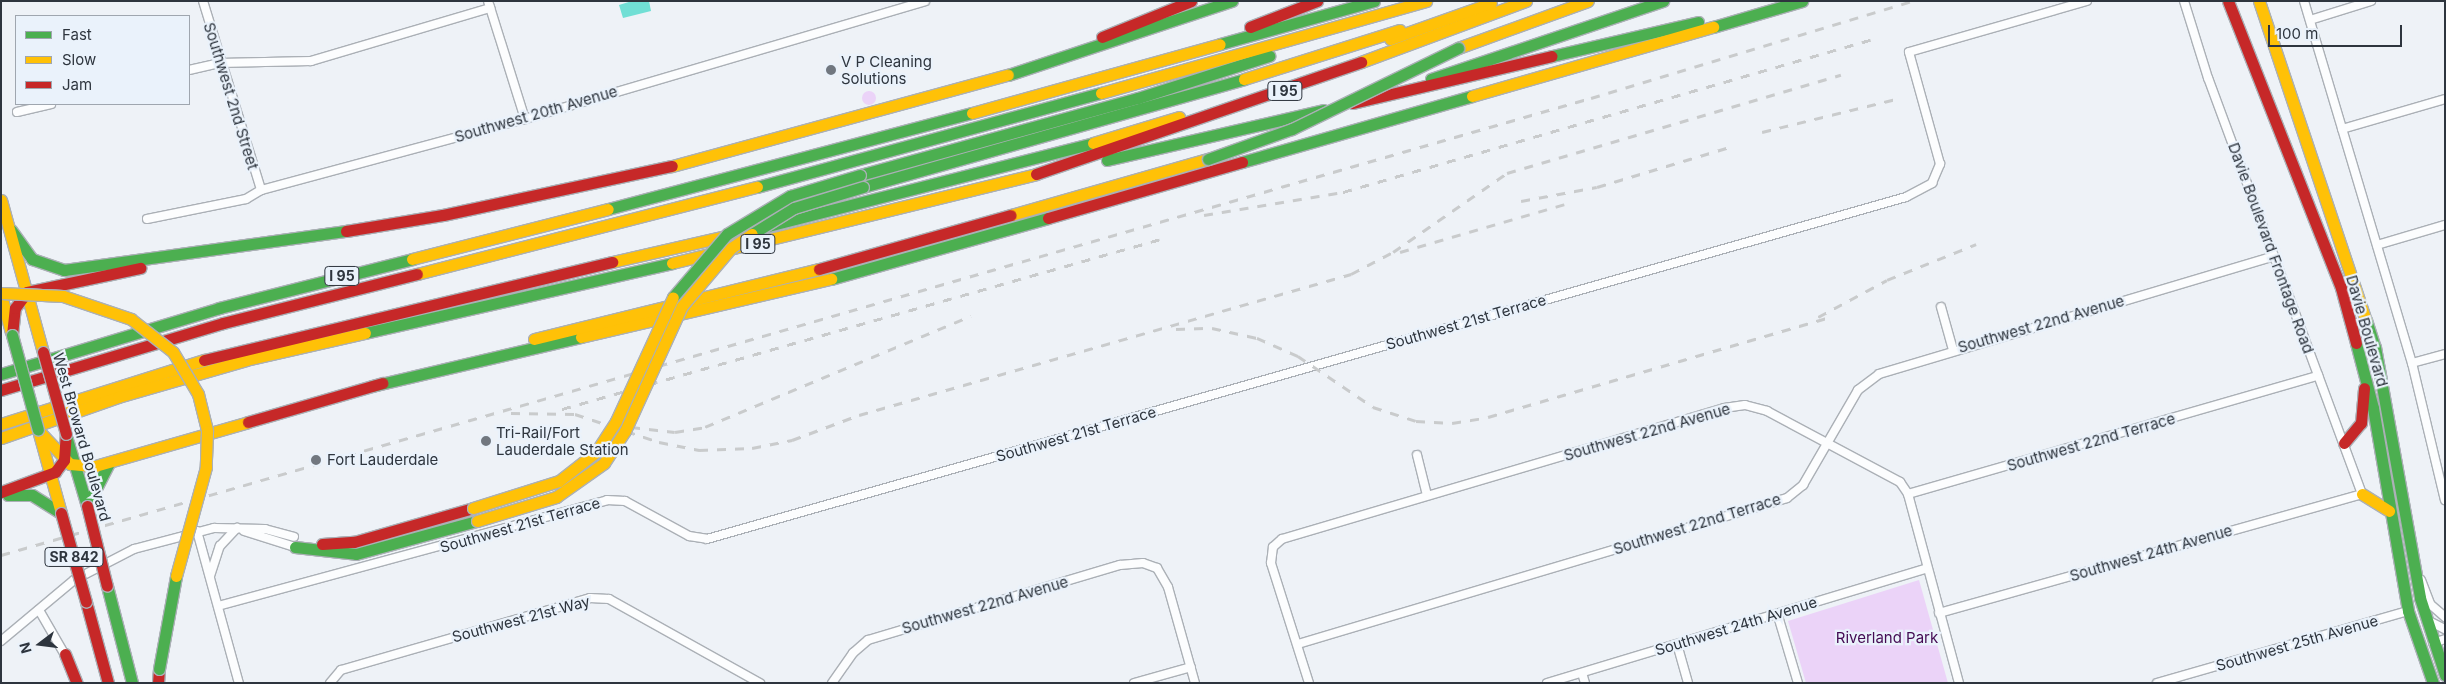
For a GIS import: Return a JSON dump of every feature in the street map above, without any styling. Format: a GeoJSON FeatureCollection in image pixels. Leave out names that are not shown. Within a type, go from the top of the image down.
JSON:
{"type":"FeatureCollection","features":[{"type":"Feature","properties":{"kind":"main road"},"geometry":{"type":"LineString","coordinates":[[971,84],[1191,1]]}},
{"type":"Feature","properties":{"kind":"main road"},"geometry":{"type":"LineString","coordinates":[[11,230],[21,249],[48,268],[182,257],[360,231],[551,193],[754,146],[1081,53],[1232,1]]}},
{"type":"Feature","properties":{"kind":"main road"},"geometry":{"type":"LineString","coordinates":[[1164,59],[1317,1]]}},
{"type":"Feature","properties":{"kind":"main road","name":"I 95"},"geometry":{"type":"LineString","coordinates":[[1,374],[227,306],[830,153],[1374,1]]}},
{"type":"Feature","properties":{"kind":"main road"},"geometry":{"type":"LineString","coordinates":[[295,542],[345,544],[473,508],[559,481],[596,452],[616,421],[674,294],[727,234],[790,196],[1167,89],[1426,1]]}},
{"type":"Feature","properties":{"kind":"main road"},"geometry":{"type":"LineString","coordinates":[[295,542],[327,554],[356,554],[556,497],[604,463],[625,431],[682,306],[731,248],[788,210],[1249,78],[1494,1]]}},
{"type":"Feature","properties":{"kind":"main road"},"geometry":{"type":"LineString","coordinates":[[1,424],[146,375],[276,339],[856,206],[1079,148],[1248,94],[1494,1]]}},
{"type":"Feature","properties":{"kind":"main road","name":"I 95"},"geometry":{"type":"LineString","coordinates":[[1,438],[126,394],[254,358],[838,226],[1042,172],[1219,114],[1526,1]]}},
{"type":"Feature","properties":{"kind":"main road"},"geometry":{"type":"LineString","coordinates":[[1,492],[68,460],[109,463],[540,338],[847,262],[1208,159],[1292,128],[1458,48],[1588,1]]}},
{"type":"Feature","properties":{"kind":"main road"},"geometry":{"type":"LineString","coordinates":[[1372,98],[1663,1]]}},
{"type":"Feature","properties":{"kind":"main road"},"geometry":{"type":"LineString","coordinates":[[1042,172],[1170,148],[1372,98],[1564,57],[1777,1]]}},
{"type":"Feature","properties":{"kind":"main road"},"geometry":{"type":"LineString","coordinates":[[372,386],[855,274],[1802,1]]}},
{"type":"Feature","properties":{"kind":"main road","name":"Davie Boulevard"},"geometry":{"type":"LineString","coordinates":[[2228,1],[2330,258],[2364,371],[2400,578],[2408,611],[2433,683]]}},
{"type":"Feature","properties":{"kind":"main road","name":"Davie Boulevard"},"geometry":{"type":"LineString","coordinates":[[2259,1],[2370,330],[2390,411],[2414,559],[2426,618],[2445,675]]}},
{"type":"Feature","properties":{"kind":"main road"},"geometry":{"type":"LineString","coordinates":[[1,390],[215,325],[882,155],[1395,11]]}},
{"type":"Feature","properties":{"kind":"main road","name":"West Broward Boulevard"},"geometry":{"type":"LineString","coordinates":[[1,200],[11,230],[66,434],[68,460],[87,506],[132,683]]}},
{"type":"Feature","properties":{"kind":"main road"},"geometry":{"type":"LineString","coordinates":[[12,335],[14,313],[27,292],[182,257]]}},
{"type":"Feature","properties":{"kind":"main road"},"geometry":{"type":"LineString","coordinates":[[1,294],[63,296],[131,319],[173,352],[198,394],[207,431],[206,467],[171,593],[158,683]]}},
{"type":"Feature","properties":{"kind":"main road","name":"SR 842"},"geometry":{"type":"LineString","coordinates":[[1,294],[108,683]]}},
{"type":"Feature","properties":{"kind":"main road"},"geometry":{"type":"LineString","coordinates":[[2344,443],[2362,420],[2364,371]]}},
{"type":"Feature","properties":{"kind":"main road"},"geometry":{"type":"LineString","coordinates":[[38,430],[68,460]]}},
{"type":"Feature","properties":{"kind":"main road"},"geometry":{"type":"LineString","coordinates":[[87,506],[109,463]]}},
{"type":"Feature","properties":{"kind":"main road"},"geometry":{"type":"LineString","coordinates":[[2362,494],[2389,511]]}},
{"type":"Feature","properties":{"kind":"main road"},"geometry":{"type":"LineString","coordinates":[[1,496],[32,495],[61,513]]}},
{"type":"Feature","properties":{"kind":"main road"},"geometry":{"type":"LineString","coordinates":[[2400,578],[2426,618]]}},
{"type":"Feature","properties":{"kind":"main road"},"geometry":{"type":"LineString","coordinates":[[2408,611],[2440,663]]}},
{"type":"Feature","properties":{"kind":"main road"},"geometry":{"type":"LineString","coordinates":[[65,654],[77,683]]}},
{"type":"Feature","properties":{"kind":"street","name":"Southwest 2nd Street"},"geometry":{"type":"LineString","coordinates":[[203,1],[219,63],[261,190]]}},
{"type":"Feature","properties":{"kind":"street","name":"Southwest 20th Avenue"},"geometry":{"type":"LineString","coordinates":[[147,218],[246,199],[261,190],[525,119],[925,1]]}},
{"type":"Feature","properties":{"kind":"street","name":"Southwest 21st Terrace"},"geometry":{"type":"LineString","coordinates":[[218,606],[607,500],[625,502],[688,536],[707,539],[1906,197],[1935,178],[1938,156],[1909,52],[2087,1]]}},
{"type":"Feature","properties":{"kind":"street","name":"Davie Boulevard Frontage Road"},"geometry":{"type":"LineString","coordinates":[[2184,1],[2274,256],[2362,494]]}},
{"type":"Feature","properties":{"kind":"street"},"geometry":{"type":"LineString","coordinates":[[2304,1],[2412,363],[2445,500]]}},
{"type":"Feature","properties":{"kind":"street"},"geometry":{"type":"LineString","coordinates":[[2310,20],[2371,1]]}},
{"type":"Feature","properties":{"kind":"street"},"geometry":{"type":"LineString","coordinates":[[190,70],[219,63],[311,61],[489,5],[525,119]]}},
{"type":"Feature","properties":{"kind":"street"},"geometry":{"type":"LineString","coordinates":[[2342,129],[2445,99]]}},
{"type":"Feature","properties":{"kind":"street"},"geometry":{"type":"LineString","coordinates":[[17,112],[47,105]]}},
{"type":"Feature","properties":{"kind":"street"},"geometry":{"type":"LineString","coordinates":[[2377,245],[2445,225]]}},
{"type":"Feature","properties":{"kind":"street","name":"Southwest 22nd Avenue"},"geometry":{"type":"LineString","coordinates":[[1298,644],[1272,563],[1273,547],[1282,539],[1427,495],[1744,405],[1829,443],[1858,390],[1879,374],[1953,350],[2274,256]]}},
{"type":"Feature","properties":{"kind":"street"},"geometry":{"type":"LineString","coordinates":[[1941,307],[1953,350]]}},
{"type":"Feature","properties":{"kind":"street"},"geometry":{"type":"LineString","coordinates":[[2412,363],[2445,354]]}},
{"type":"Feature","properties":{"kind":"street","name":"Southwest 22nd Terrace"},"geometry":{"type":"LineString","coordinates":[[1908,494],[2318,376]]}},
{"type":"Feature","properties":{"kind":"street"},"geometry":{"type":"LineString","coordinates":[[1829,443],[1900,482],[1908,494],[1925,568],[1959,683]]}},
{"type":"Feature","properties":{"kind":"street","name":"Southwest 22nd Terrace"},"geometry":{"type":"LineString","coordinates":[[1298,644],[1787,498],[1803,485],[1829,443]]}},
{"type":"Feature","properties":{"kind":"street"},"geometry":{"type":"LineString","coordinates":[[1417,455],[1427,495]]}},
{"type":"Feature","properties":{"kind":"street","name":"Southwest 24th Avenue"},"geometry":{"type":"LineString","coordinates":[[1939,613],[2362,494]]}},
{"type":"Feature","properties":{"kind":"street"},"geometry":{"type":"LineString","coordinates":[[210,576],[220,546],[237,528]]}},
{"type":"Feature","properties":{"kind":"street"},"geometry":{"type":"LineString","coordinates":[[1,641],[63,588],[111,558],[198,531],[237,528],[295,542]]}},
{"type":"Feature","properties":{"kind":"street"},"geometry":{"type":"LineString","coordinates":[[198,531],[239,683]]}},
{"type":"Feature","properties":{"kind":"street"},"geometry":{"type":"LineString","coordinates":[[2414,559],[2430,604],[2445,618]]}},
{"type":"Feature","properties":{"kind":"street","name":"Southwest 22nd Avenue"},"geometry":{"type":"LineString","coordinates":[[832,683],[853,652],[868,640],[1120,565],[1144,563],[1157,568],[1168,587],[1191,667]]}},
{"type":"Feature","properties":{"kind":"street","name":"Southwest 24th Avenue"},"geometry":{"type":"LineString","coordinates":[[1547,683],[1676,644],[1778,616],[1925,568]]}},
{"type":"Feature","properties":{"kind":"street","name":"Southwest 21st Way"},"geometry":{"type":"LineString","coordinates":[[330,682],[341,670],[590,598],[609,599],[760,683]]}},
{"type":"Feature","properties":{"kind":"street"},"geometry":{"type":"LineString","coordinates":[[39,610],[65,654],[70,683]]}},
{"type":"Feature","properties":{"kind":"street","name":"Southwest 25th Avenue"},"geometry":{"type":"LineString","coordinates":[[2158,683],[2408,611]]}},
{"type":"Feature","properties":{"kind":"street"},"geometry":{"type":"LineString","coordinates":[[1778,616],[1798,683]]}},
{"type":"Feature","properties":{"kind":"street"},"geometry":{"type":"LineString","coordinates":[[2426,618],[2445,628]]}},
{"type":"Feature","properties":{"kind":"street"},"geometry":{"type":"LineString","coordinates":[[2433,643],[2445,639]]}},
{"type":"Feature","properties":{"kind":"street"},"geometry":{"type":"LineString","coordinates":[[1298,644],[1309,683]]}},
{"type":"Feature","properties":{"kind":"street"},"geometry":{"type":"LineString","coordinates":[[1676,644],[1688,683]]}},
{"type":"Feature","properties":{"kind":"street"},"geometry":{"type":"LineString","coordinates":[[1134,683],[1191,667],[1195,683]]}},
{"type":"Feature","properties":{"kind":"street"},"geometry":{"type":"LineString","coordinates":[[1582,673],[1585,683]]}},
{"type":"Feature","properties":{"kind":"green space"},"geometry":{"type":"Polygon","coordinates":[[[869,91],[874,93],[876,98],[874,103],[869,105],[864,103],[862,98],[864,93],[869,91]]]}},
{"type":"Feature","properties":{"kind":"green space","name":"Riverland Park"},"geometry":{"type":"Polygon","coordinates":[[[1919,580],[1948,683],[1806,683],[1788,621],[1919,580]]]}},
{"type":"Feature","properties":{"kind":"shaded area"},"geometry":{"type":"Polygon","coordinates":[[[632,1],[649,1],[651,11],[623,18],[619,5],[632,1]]]}},
{"type":"Feature","properties":{"kind":"railway"},"geometry":{"type":"LineString","coordinates":[[1,555],[1591,98],[1912,1]]}},
{"type":"Feature","properties":{"kind":"railway"},"geometry":{"type":"LineString","coordinates":[[1204,215],[1343,192],[1873,39]]}},
{"type":"Feature","properties":{"kind":"railway"},"geometry":{"type":"LineString","coordinates":[[511,413],[575,414],[659,442],[699,450],[752,448],[792,440],[859,415],[1351,274],[1393,252],[1507,173],[1841,75]]}},
{"type":"Feature","properties":{"kind":"railway"},"geometry":{"type":"LineString","coordinates":[[1762,132],[1896,99]]}},
{"type":"Feature","properties":{"kind":"railway"},"geometry":{"type":"LineString","coordinates":[[1521,201],[1597,187],[1733,146]]}},
{"type":"Feature","properties":{"kind":"railway"},"geometry":{"type":"LineString","coordinates":[[1400,252],[1569,203]]}},
{"type":"Feature","properties":{"kind":"railway"},"geometry":{"type":"LineString","coordinates":[[562,409],[1168,237]]}},
{"type":"Feature","properties":{"kind":"railway"},"geometry":{"type":"LineString","coordinates":[[1818,317],[1887,280],[1976,244]]}},
{"type":"Feature","properties":{"kind":"railway"},"geometry":{"type":"LineString","coordinates":[[631,427],[675,432],[705,427],[971,316]]}},
{"type":"Feature","properties":{"kind":"railway"},"geometry":{"type":"LineString","coordinates":[[1176,329],[1212,328],[1257,338],[1298,356],[1373,407],[1416,421],[1452,423],[1488,417],[1826,318]]}},
{"type":"Feature","properties":{"kind":"traffic: fast"},"geometry":{"type":"LineString","coordinates":[[1008,75],[1232,1]]}},
{"type":"Feature","properties":{"kind":"traffic: fast"},"geometry":{"type":"LineString","coordinates":[[1220,44],[1374,1]]}},
{"type":"Feature","properties":{"kind":"traffic: fast"},"geometry":{"type":"LineString","coordinates":[[1431,79],[1663,1]]}},
{"type":"Feature","properties":{"kind":"traffic: fast"},"geometry":{"type":"LineString","coordinates":[[1713,27],[1802,1]]}},
{"type":"Feature","properties":{"kind":"traffic: fast"},"geometry":{"type":"LineString","coordinates":[[1552,56],[1698,22]]}},
{"type":"Feature","properties":{"kind":"traffic: fast"},"geometry":{"type":"LineString","coordinates":[[1208,159],[1292,129],[1458,48]]}},
{"type":"Feature","properties":{"kind":"traffic: fast"},"geometry":{"type":"LineString","coordinates":[[860,175],[1138,98],[1269,56]]}},
{"type":"Feature","properties":{"kind":"traffic: fast"},"geometry":{"type":"LineString","coordinates":[[863,187],[1244,79]]}},
{"type":"Feature","properties":{"kind":"traffic: fast"},"geometry":{"type":"LineString","coordinates":[[757,187],[1101,93]]}},
{"type":"Feature","properties":{"kind":"traffic: fast"},"geometry":{"type":"LineString","coordinates":[[1242,162],[1472,96]]}},
{"type":"Feature","properties":{"kind":"traffic: fast"},"geometry":{"type":"LineString","coordinates":[[1107,160],[1323,110]]}},
{"type":"Feature","properties":{"kind":"traffic: fast"},"geometry":{"type":"LineString","coordinates":[[608,209],[972,113]]}},
{"type":"Feature","properties":{"kind":"traffic: fast"},"geometry":{"type":"LineString","coordinates":[[768,226],[1093,143]]}},
{"type":"Feature","properties":{"kind":"traffic: fast"},"geometry":{"type":"LineString","coordinates":[[673,297],[727,234],[790,196],[860,175]]}},
{"type":"Feature","properties":{"kind":"traffic: fast"},"geometry":{"type":"LineString","coordinates":[[752,234],[794,208],[863,187]]}},
{"type":"Feature","properties":{"kind":"traffic: fast"},"geometry":{"type":"LineString","coordinates":[[831,279],[1048,218]]}},
{"type":"Feature","properties":{"kind":"traffic: fast"},"geometry":{"type":"LineString","coordinates":[[11,230],[32,259],[64,270],[346,231]]}},
{"type":"Feature","properties":{"kind":"traffic: fast"},"geometry":{"type":"LineString","coordinates":[[1,374],[219,308],[412,259]]}},
{"type":"Feature","properties":{"kind":"traffic: fast"},"geometry":{"type":"LineString","coordinates":[[365,333],[672,263]]}},
{"type":"Feature","properties":{"kind":"traffic: fast"},"geometry":{"type":"LineString","coordinates":[[2366,320],[2375,347],[2420,598],[2445,675]]}},
{"type":"Feature","properties":{"kind":"traffic: fast"},"geometry":{"type":"LineString","coordinates":[[12,335],[38,430]]}},
{"type":"Feature","properties":{"kind":"traffic: fast"},"geometry":{"type":"LineString","coordinates":[[372,386],[581,337]]}},
{"type":"Feature","properties":{"kind":"traffic: fast"},"geometry":{"type":"LineString","coordinates":[[2356,343],[2373,408],[2408,611],[2433,683]]}},
{"type":"Feature","properties":{"kind":"traffic: fast"},"geometry":{"type":"LineString","coordinates":[[67,439],[87,506]]}},
{"type":"Feature","properties":{"kind":"traffic: fast"},"geometry":{"type":"LineString","coordinates":[[87,506],[109,463]]}},
{"type":"Feature","properties":{"kind":"traffic: fast"},"geometry":{"type":"LineString","coordinates":[[8,495],[32,495],[61,513]]}},
{"type":"Feature","properties":{"kind":"traffic: fast"},"geometry":{"type":"LineString","coordinates":[[295,547],[356,554],[477,521]]}},
{"type":"Feature","properties":{"kind":"traffic: fast"},"geometry":{"type":"LineString","coordinates":[[159,669],[176,576]]}},
{"type":"Feature","properties":{"kind":"traffic: fast"},"geometry":{"type":"LineString","coordinates":[[107,586],[132,683]]}},
{"type":"Feature","properties":{"kind":"traffic: slow"},"geometry":{"type":"LineString","coordinates":[[1101,93],[1426,1]]}},
{"type":"Feature","properties":{"kind":"traffic: slow"},"geometry":{"type":"LineString","coordinates":[[1361,62],[1526,1]]}},
{"type":"Feature","properties":{"kind":"traffic: slow"},"geometry":{"type":"LineString","coordinates":[[1458,48],[1588,1]]}},
{"type":"Feature","properties":{"kind":"traffic: slow"},"geometry":{"type":"LineString","coordinates":[[2259,1],[2366,320]]}},
{"type":"Feature","properties":{"kind":"traffic: slow"},"geometry":{"type":"LineString","coordinates":[[1390,39],[1491,3]]}},
{"type":"Feature","properties":{"kind":"traffic: slow"},"geometry":{"type":"LineString","coordinates":[[1472,96],[1713,27]]}},
{"type":"Feature","properties":{"kind":"traffic: slow"},"geometry":{"type":"LineString","coordinates":[[1244,79],[1399,30]]}},
{"type":"Feature","properties":{"kind":"traffic: slow"},"geometry":{"type":"LineString","coordinates":[[972,113],[1220,44]]}},
{"type":"Feature","properties":{"kind":"traffic: slow"},"geometry":{"type":"LineString","coordinates":[[672,166],[1008,75]]}},
{"type":"Feature","properties":{"kind":"traffic: slow"},"geometry":{"type":"LineString","coordinates":[[1093,143],[1179,117]]}},
{"type":"Feature","properties":{"kind":"traffic: slow"},"geometry":{"type":"LineString","coordinates":[[1011,215],[1208,159]]}},
{"type":"Feature","properties":{"kind":"traffic: slow"},"geometry":{"type":"LineString","coordinates":[[672,263],[1036,174]]}},
{"type":"Feature","properties":{"kind":"traffic: slow"},"geometry":{"type":"LineString","coordinates":[[417,274],[757,187]]}},
{"type":"Feature","properties":{"kind":"traffic: slow"},"geometry":{"type":"LineString","coordinates":[[1,200],[43,352]]}},
{"type":"Feature","properties":{"kind":"traffic: slow"},"geometry":{"type":"LineString","coordinates":[[412,259],[608,209]]}},
{"type":"Feature","properties":{"kind":"traffic: slow"},"geometry":{"type":"LineString","coordinates":[[477,521],[556,497],[604,463],[625,431],[682,306],[731,248],[752,234]]}},
{"type":"Feature","properties":{"kind":"traffic: slow"},"geometry":{"type":"LineString","coordinates":[[612,262],[731,235]]}},
{"type":"Feature","properties":{"kind":"traffic: slow"},"geometry":{"type":"LineString","coordinates":[[534,339],[819,269]]}},
{"type":"Feature","properties":{"kind":"traffic: slow"},"geometry":{"type":"LineString","coordinates":[[581,337],[831,279]]}},
{"type":"Feature","properties":{"kind":"traffic: slow"},"geometry":{"type":"LineString","coordinates":[[1,293],[63,296],[131,319],[173,352],[198,394],[207,431],[206,467],[176,576]]}},
{"type":"Feature","properties":{"kind":"traffic: slow"},"geometry":{"type":"LineString","coordinates":[[1,295],[11,332]]}},
{"type":"Feature","properties":{"kind":"traffic: slow"},"geometry":{"type":"LineString","coordinates":[[473,508],[559,481],[596,452],[616,421],[673,297]]}},
{"type":"Feature","properties":{"kind":"traffic: slow"},"geometry":{"type":"LineString","coordinates":[[1,438],[118,397],[246,360],[365,333]]}},
{"type":"Feature","properties":{"kind":"traffic: slow"},"geometry":{"type":"LineString","coordinates":[[1,424],[204,360]]}},
{"type":"Feature","properties":{"kind":"traffic: slow"},"geometry":{"type":"LineString","coordinates":[[38,430],[70,464],[95,466],[248,422]]}},
{"type":"Feature","properties":{"kind":"traffic: slow"},"geometry":{"type":"LineString","coordinates":[[38,430],[61,513]]}},
{"type":"Feature","properties":{"kind":"traffic: slow"},"geometry":{"type":"LineString","coordinates":[[2362,494],[2389,511]]}},
{"type":"Feature","properties":{"kind":"traffic: jam"},"geometry":{"type":"LineString","coordinates":[[1102,37],[1191,1]]}},
{"type":"Feature","properties":{"kind":"traffic: jam"},"geometry":{"type":"LineString","coordinates":[[1250,27],[1317,1]]}},
{"type":"Feature","properties":{"kind":"traffic: jam"},"geometry":{"type":"LineString","coordinates":[[2228,1],[2341,288],[2356,343]]}},
{"type":"Feature","properties":{"kind":"traffic: jam"},"geometry":{"type":"LineString","coordinates":[[1353,103],[1552,56]]}},
{"type":"Feature","properties":{"kind":"traffic: jam"},"geometry":{"type":"LineString","coordinates":[[1036,174],[1361,62]]}},
{"type":"Feature","properties":{"kind":"traffic: jam"},"geometry":{"type":"LineString","coordinates":[[1048,218],[1242,162]]}},
{"type":"Feature","properties":{"kind":"traffic: jam"},"geometry":{"type":"LineString","coordinates":[[346,231],[443,215],[672,166]]}},
{"type":"Feature","properties":{"kind":"traffic: jam"},"geometry":{"type":"LineString","coordinates":[[819,269],[1011,215]]}},
{"type":"Feature","properties":{"kind":"traffic: jam"},"geometry":{"type":"LineString","coordinates":[[204,360],[612,262]]}},
{"type":"Feature","properties":{"kind":"traffic: jam"},"geometry":{"type":"LineString","coordinates":[[12,335],[15,308],[27,292],[140,268]]}},
{"type":"Feature","properties":{"kind":"traffic: jam"},"geometry":{"type":"LineString","coordinates":[[1,390],[223,323],[417,274]]}},
{"type":"Feature","properties":{"kind":"traffic: jam"},"geometry":{"type":"LineString","coordinates":[[43,352],[66,434]]}},
{"type":"Feature","properties":{"kind":"traffic: jam"},"geometry":{"type":"LineString","coordinates":[[248,422],[382,383]]}},
{"type":"Feature","properties":{"kind":"traffic: jam"},"geometry":{"type":"LineString","coordinates":[[2344,443],[2361,423],[2364,388]]}},
{"type":"Feature","properties":{"kind":"traffic: jam"},"geometry":{"type":"LineString","coordinates":[[1,492],[55,472],[64,460],[66,434]]}},
{"type":"Feature","properties":{"kind":"traffic: jam"},"geometry":{"type":"LineString","coordinates":[[87,506],[107,586]]}},
{"type":"Feature","properties":{"kind":"traffic: jam"},"geometry":{"type":"LineString","coordinates":[[322,544],[354,542],[473,508]]}},
{"type":"Feature","properties":{"kind":"traffic: jam"},"geometry":{"type":"LineString","coordinates":[[61,513],[86,602]]}},
{"type":"Feature","properties":{"kind":"traffic: jam"},"geometry":{"type":"LineString","coordinates":[[86,602],[108,683]]}},
{"type":"Feature","properties":{"kind":"traffic: jam"},"geometry":{"type":"LineString","coordinates":[[65,654],[77,683]]}},
{"type":"Feature","properties":{"kind":"traffic: jam"},"geometry":{"type":"LineString","coordinates":[[158,683],[159,669]]}},
{"type":"Feature","properties":{"kind":"place","name":"V P Cleaning Solutions"},"geometry":{"type":"Point","coordinates":[831,70]}},
{"type":"Feature","properties":{"kind":"place","name":"Tri-Rail/Fort Lauderdale Station"},"geometry":{"type":"Point","coordinates":[486,441]}},
{"type":"Feature","properties":{"kind":"place","name":"Fort Lauderdale"},"geometry":{"type":"Point","coordinates":[316,460]}}]}
